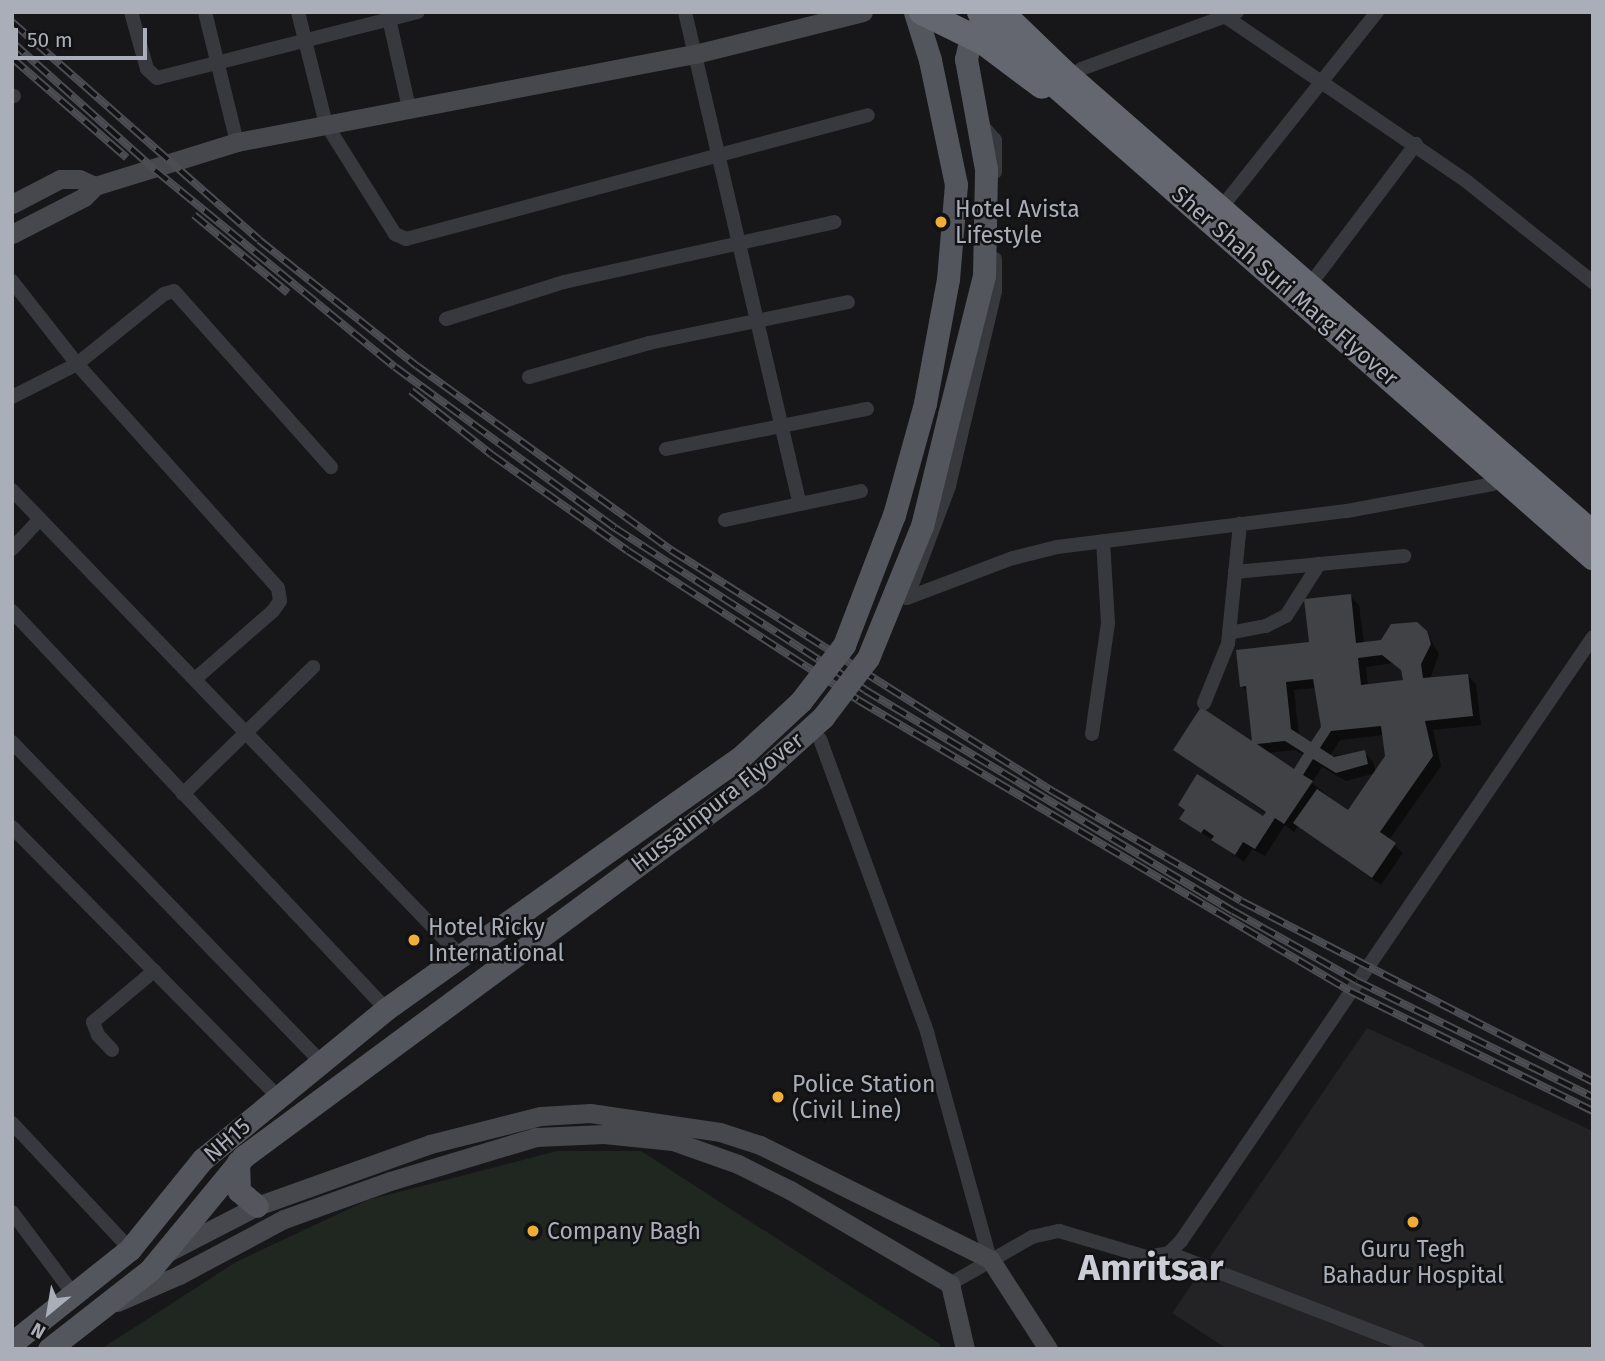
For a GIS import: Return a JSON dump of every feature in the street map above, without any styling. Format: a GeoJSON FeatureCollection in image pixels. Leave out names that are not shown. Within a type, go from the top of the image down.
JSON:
{"type":"FeatureCollection","features":[{"type":"Feature","properties":{"kind":"highway"},"geometry":{"type":"LineString","coordinates":[[922,12],[980,21],[1008,59],[1593,572]]}},
{"type":"Feature","properties":{"kind":"highway"},"geometry":{"type":"LineString","coordinates":[[1026,12],[1080,69],[1593,512]]}},
{"type":"Feature","properties":{"kind":"highway","name":"Sher Shah Suri Marg Flyover"},"geometry":{"type":"LineString","coordinates":[[980,21],[1062,71],[1593,534]]}},
{"type":"Feature","properties":{"kind":"highway","name":"Sher Shah Suri Marg Flyover"},"geometry":{"type":"LineString","coordinates":[[980,21],[1061,89],[1593,557]]}},
{"type":"Feature","properties":{"kind":"main road"},"geometry":{"type":"LineString","coordinates":[[12,234],[84,197],[95,186],[237,142],[695,54],[863,12]]}},
{"type":"Feature","properties":{"kind":"main road","name":"Hussainpura Flyover"},"geometry":{"type":"LineString","coordinates":[[466,949],[741,757],[801,701],[844,645],[894,515],[925,403],[948,279],[956,184],[930,60],[915,12]]}},
{"type":"Feature","properties":{"kind":"main road"},"geometry":{"type":"LineString","coordinates":[[977,119],[966,59],[980,21]]}},
{"type":"Feature","properties":{"kind":"main road","name":"Hussainpura Flyover"},"geometry":{"type":"LineString","coordinates":[[238,1162],[758,776],[823,717],[868,658],[922,526],[984,276],[986,169],[977,119]]}},
{"type":"Feature","properties":{"kind":"main road"},"geometry":{"type":"LineString","coordinates":[[12,204],[60,179],[79,179],[95,186]]}},
{"type":"Feature","properties":{"kind":"main road","name":"NH15"},"geometry":{"type":"LineString","coordinates":[[12,1343],[130,1248],[203,1159],[320,1061],[466,949]]}},
{"type":"Feature","properties":{"kind":"main road"},"geometry":{"type":"LineString","coordinates":[[168,1252],[257,1206],[430,1144],[541,1116],[590,1113],[720,1132],[760,1145],[990,1259],[1048,1349]]}},
{"type":"Feature","properties":{"kind":"main road"},"geometry":{"type":"LineString","coordinates":[[102,1308],[179,1275],[284,1219],[390,1181],[536,1137],[604,1134],[673,1141],[738,1164],[790,1190],[950,1284],[965,1349]]}},
{"type":"Feature","properties":{"kind":"main road"},"geometry":{"type":"LineString","coordinates":[[238,1162],[239,1191],[257,1206]]}},
{"type":"Feature","properties":{"kind":"main road","name":"NH15"},"geometry":{"type":"LineString","coordinates":[[49,1349],[168,1252],[238,1162]]}},
{"type":"Feature","properties":{"kind":"street"},"geometry":{"type":"LineString","coordinates":[[131,12],[144,63],[153,77],[305,41],[388,16],[418,12]]}},
{"type":"Feature","properties":{"kind":"street"},"geometry":{"type":"LineString","coordinates":[[205,12],[237,142]]}},
{"type":"Feature","properties":{"kind":"street"},"geometry":{"type":"LineString","coordinates":[[298,12],[326,124],[395,234],[406,239],[868,115]]}},
{"type":"Feature","properties":{"kind":"street"},"geometry":{"type":"LineString","coordinates":[[685,12],[720,153],[736,244],[758,320],[799,501]]}},
{"type":"Feature","properties":{"kind":"street"},"geometry":{"type":"LineString","coordinates":[[1229,198],[1377,12]]}},
{"type":"Feature","properties":{"kind":"street"},"geometry":{"type":"LineString","coordinates":[[1080,69],[1231,14],[1322,83],[1416,144],[1593,282]]}},
{"type":"Feature","properties":{"kind":"street"},"geometry":{"type":"LineString","coordinates":[[388,16],[409,108]]}},
{"type":"Feature","properties":{"kind":"street"},"geometry":{"type":"LineString","coordinates":[[977,119],[995,140],[995,291],[949,486],[907,598],[1013,558],[1102,541],[1347,511],[1493,484]]}},
{"type":"Feature","properties":{"kind":"street"},"geometry":{"type":"LineString","coordinates":[[1318,274],[1416,144]]}},
{"type":"Feature","properties":{"kind":"street"},"geometry":{"type":"LineString","coordinates":[[446,319],[564,282],[834,222]]}},
{"type":"Feature","properties":{"kind":"street"},"geometry":{"type":"LineString","coordinates":[[12,281],[77,364],[278,588],[280,601],[273,611],[194,678]]}},
{"type":"Feature","properties":{"kind":"street"},"geometry":{"type":"LineString","coordinates":[[12,397],[77,364],[164,294],[174,291],[331,467]]}},
{"type":"Feature","properties":{"kind":"street"},"geometry":{"type":"LineString","coordinates":[[529,377],[758,320],[848,302]]}},
{"type":"Feature","properties":{"kind":"street"},"geometry":{"type":"LineString","coordinates":[[666,449],[781,423],[867,409]]}},
{"type":"Feature","properties":{"kind":"street"},"geometry":{"type":"LineString","coordinates":[[12,490],[245,734],[466,949]]}},
{"type":"Feature","properties":{"kind":"street"},"geometry":{"type":"LineString","coordinates":[[724,520],[799,501],[861,491]]}},
{"type":"Feature","properties":{"kind":"street"},"geometry":{"type":"LineString","coordinates":[[12,548],[40,519]]}},
{"type":"Feature","properties":{"kind":"street"},"geometry":{"type":"LineString","coordinates":[[1204,704],[1223,663],[1240,524]]}},
{"type":"Feature","properties":{"kind":"street"},"geometry":{"type":"LineString","coordinates":[[1091,734],[1108,623],[1102,541]]}},
{"type":"Feature","properties":{"kind":"street"},"geometry":{"type":"LineString","coordinates":[[1235,572],[1404,556]]}},
{"type":"Feature","properties":{"kind":"street"},"geometry":{"type":"LineString","coordinates":[[1228,633],[1266,626],[1286,616],[1318,564]]}},
{"type":"Feature","properties":{"kind":"street"},"geometry":{"type":"LineString","coordinates":[[12,611],[386,1009]]}},
{"type":"Feature","properties":{"kind":"street"},"geometry":{"type":"LineString","coordinates":[[1169,1253],[1194,1225],[1593,637]]}},
{"type":"Feature","properties":{"kind":"street"},"geometry":{"type":"LineString","coordinates":[[183,794],[313,667]]}},
{"type":"Feature","properties":{"kind":"street"},"geometry":{"type":"LineString","coordinates":[[820,739],[928,1032],[990,1259]]}},
{"type":"Feature","properties":{"kind":"street"},"geometry":{"type":"LineString","coordinates":[[12,742],[320,1061]]}},
{"type":"Feature","properties":{"kind":"street"},"geometry":{"type":"LineString","coordinates":[[12,827],[277,1097]]}},
{"type":"Feature","properties":{"kind":"street"},"geometry":{"type":"LineString","coordinates":[[112,1050],[97,1035],[93,1022],[154,971]]}},
{"type":"Feature","properties":{"kind":"street"},"geometry":{"type":"LineString","coordinates":[[12,1123],[130,1248]]}},
{"type":"Feature","properties":{"kind":"street"},"geometry":{"type":"LineString","coordinates":[[12,1212],[74,1295]]}},
{"type":"Feature","properties":{"kind":"street"},"geometry":{"type":"LineString","coordinates":[[950,1284],[1032,1237],[1059,1231],[1147,1257],[1169,1253],[1418,1349]]}},
{"type":"Feature","properties":{"kind":"shaded area","name":"Guru Tegh Bahadur Hospital"},"geometry":{"type":"Polygon","coordinates":[[[1367,1028],[1593,1131],[1593,1349],[1227,1349],[1172,1313],[1367,1028]]]}},
{"type":"Feature","properties":{"kind":"shaded area","name":"Company Bagh"},"geometry":{"type":"Polygon","coordinates":[[[557,1151],[641,1151],[940,1344],[940,1349],[101,1349],[236,1262],[368,1200],[557,1151]]]}},
{"type":"Feature","properties":{"kind":"building"},"geometry":{"type":"Polygon","coordinates":[[[1351,594],[1356,643],[1381,640],[1391,624],[1417,622],[1427,631],[1431,644],[1421,664],[1423,678],[1468,674],[1473,716],[1425,721],[1433,756],[1380,832],[1396,843],[1372,878],[1293,823],[1317,789],[1348,810],[1385,756],[1381,726],[1331,731],[1320,748],[1334,757],[1365,750],[1368,764],[1336,773],[1313,759],[1303,775],[1313,781],[1284,824],[1275,818],[1255,849],[1243,842],[1235,855],[1211,840],[1214,836],[1204,829],[1201,833],[1179,819],[1185,810],[1178,805],[1197,774],[1263,816],[1266,812],[1173,750],[1201,707],[1252,741],[1246,686],[1240,687],[1236,650],[1309,642],[1304,599],[1351,594]],[[1382,655],[1358,658],[1361,685],[1403,680],[1401,670],[1382,655]],[[1313,679],[1286,682],[1291,729],[1311,742],[1321,727],[1313,679]],[[1285,741],[1257,744],[1294,769],[1304,753],[1285,741]]]}},
{"type":"Feature","properties":{"kind":"railway"},"geometry":{"type":"LineString","coordinates":[[12,22],[259,240],[417,366],[671,550],[1054,792],[1241,901],[1593,1082]]}},
{"type":"Feature","properties":{"kind":"railway"},"geometry":{"type":"LineString","coordinates":[[12,42],[155,170],[395,367],[615,528],[865,690],[1233,911],[1357,981],[1593,1097]]}},
{"type":"Feature","properties":{"kind":"railway"},"geometry":{"type":"LineString","coordinates":[[12,58],[127,158]]}},
{"type":"Feature","properties":{"kind":"railway"},"geometry":{"type":"LineString","coordinates":[[194,215],[288,293]]}},
{"type":"Feature","properties":{"kind":"railway"},"geometry":{"type":"LineString","coordinates":[[411,391],[492,455],[628,551],[858,700],[1350,991],[1593,1111]]}},
{"type":"Feature","properties":{"kind":"place","name":"Hotel Avista Lifestyle"},"geometry":{"type":"Point","coordinates":[941,222]}},
{"type":"Feature","properties":{"kind":"place","name":"Hotel Ricky International"},"geometry":{"type":"Point","coordinates":[414,940]}},
{"type":"Feature","properties":{"kind":"place","name":"Police Station (Civil Line)"},"geometry":{"type":"Point","coordinates":[778,1097]}},
{"type":"Feature","properties":{"kind":"place","name":"Guru Tegh Bahadur Hospital"},"geometry":{"type":"Point","coordinates":[1413,1222]}},
{"type":"Feature","properties":{"kind":"place","name":"Company Bagh"},"geometry":{"type":"Point","coordinates":[533,1231]}},
{"type":"Feature","properties":{"kind":"district","name":"Amritsar"},"geometry":{"type":"Point","coordinates":[1151,1268]}}]}
